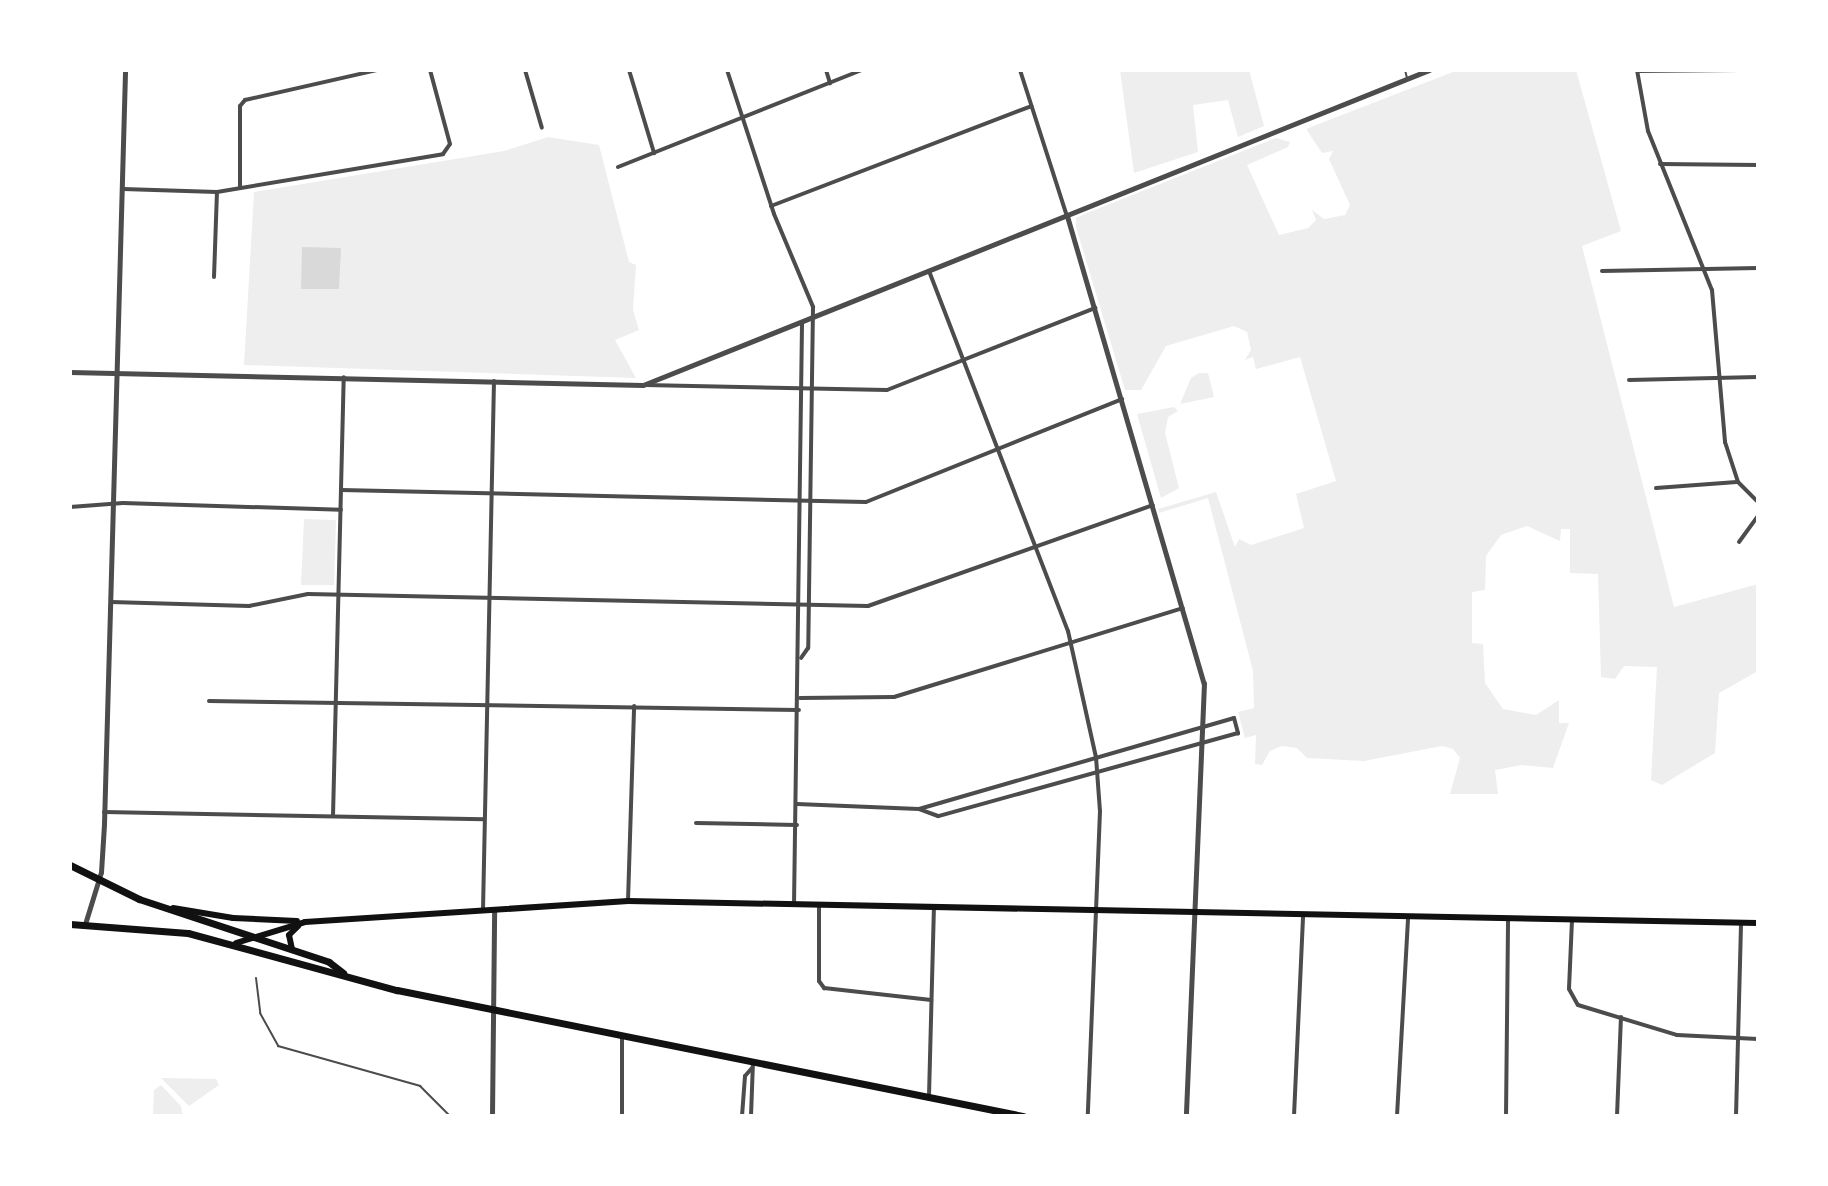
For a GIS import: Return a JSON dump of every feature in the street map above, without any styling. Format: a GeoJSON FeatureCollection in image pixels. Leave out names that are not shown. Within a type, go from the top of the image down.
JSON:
{"type":"FeatureCollection","features":[{"type":"Feature","properties":{"kind":"main road"},"geometry":{"type":"LineString","coordinates":[[70,865],[97,881],[161,906],[329,962],[343,973]]}},
{"type":"Feature","properties":{"kind":"main road"},"geometry":{"type":"LineString","coordinates":[[161,906],[233,918],[305,922],[628,901],[1758,923]]}},
{"type":"Feature","properties":{"kind":"main road"},"geometry":{"type":"LineString","coordinates":[[236,943],[305,922]]}},
{"type":"Feature","properties":{"kind":"main road"},"geometry":{"type":"LineString","coordinates":[[292,949],[289,935],[305,922]]}},
{"type":"Feature","properties":{"kind":"main road"},"geometry":{"type":"LineString","coordinates":[[70,924],[162,929],[236,943],[326,973],[343,973],[493,1009],[752,1064],[1023,1116]]}},
{"type":"Feature","properties":{"kind":"street"},"geometry":{"type":"LineString","coordinates":[[85,924],[97,881],[104,812],[125,70]]}},
{"type":"Feature","properties":{"kind":"street"},"geometry":{"type":"LineString","coordinates":[[240,188],[240,106],[245,100],[377,70]]}},
{"type":"Feature","properties":{"kind":"street"},"geometry":{"type":"LineString","coordinates":[[123,189],[217,192],[448,151],[430,70]]}},
{"type":"Feature","properties":{"kind":"street"},"geometry":{"type":"LineString","coordinates":[[525,70],[542,128]]}},
{"type":"Feature","properties":{"kind":"street"},"geometry":{"type":"LineString","coordinates":[[629,70],[654,153]]}},
{"type":"Feature","properties":{"kind":"street"},"geometry":{"type":"LineString","coordinates":[[727,70],[771,206],[814,317],[808,648],[801,658]]}},
{"type":"Feature","properties":{"kind":"street"},"geometry":{"type":"LineString","coordinates":[[826,70],[830,83]]}},
{"type":"Feature","properties":{"kind":"street"},"geometry":{"type":"LineString","coordinates":[[618,167],[862,70]]}},
{"type":"Feature","properties":{"kind":"street"},"geometry":{"type":"LineString","coordinates":[[1020,70],[1095,308],[1204,683],[1197,913],[1186,1116]]}},
{"type":"Feature","properties":{"kind":"street"},"geometry":{"type":"LineString","coordinates":[[643,385],[1429,70]]}},
{"type":"Feature","properties":{"kind":"street"},"geometry":{"type":"LineString","coordinates":[[1740,70],[1638,71],[1648,131],[1712,290],[1725,442],[1738,482],[1758,502]]}},
{"type":"Feature","properties":{"kind":"street"},"geometry":{"type":"LineString","coordinates":[[771,206],[1031,106]]}},
{"type":"Feature","properties":{"kind":"street"},"geometry":{"type":"LineString","coordinates":[[1660,164],[1758,165]]}},
{"type":"Feature","properties":{"kind":"street"},"geometry":{"type":"LineString","coordinates":[[214,277],[217,192]]}},
{"type":"Feature","properties":{"kind":"street"},"geometry":{"type":"LineString","coordinates":[[1602,271],[1758,268]]}},
{"type":"Feature","properties":{"kind":"street"},"geometry":{"type":"LineString","coordinates":[[929,271],[1038,545],[1071,638],[1099,771],[1097,911],[1088,1116]]}},
{"type":"Feature","properties":{"kind":"street"},"geometry":{"type":"LineString","coordinates":[[70,372],[887,390],[1095,308]]}},
{"type":"Feature","properties":{"kind":"street"},"geometry":{"type":"LineString","coordinates":[[794,905],[801,658],[796,605],[802,322]]}},
{"type":"Feature","properties":{"kind":"street"},"geometry":{"type":"LineString","coordinates":[[333,816],[344,377]]}},
{"type":"Feature","properties":{"kind":"street"},"geometry":{"type":"LineString","coordinates":[[1629,380],[1758,377]]}},
{"type":"Feature","properties":{"kind":"street"},"geometry":{"type":"LineString","coordinates":[[483,910],[494,381]]}},
{"type":"Feature","properties":{"kind":"street"},"geometry":{"type":"LineString","coordinates":[[341,490],[873,500],[1122,399]]}},
{"type":"Feature","properties":{"kind":"street"},"geometry":{"type":"LineString","coordinates":[[1656,488],[1738,482]]}},
{"type":"Feature","properties":{"kind":"street"},"geometry":{"type":"LineString","coordinates":[[111,602],[249,606],[297,595],[339,595],[868,606],[1153,504]]}},
{"type":"Feature","properties":{"kind":"street"},"geometry":{"type":"LineString","coordinates":[[70,507],[341,510]]}},
{"type":"Feature","properties":{"kind":"street"},"geometry":{"type":"LineString","coordinates":[[1739,542],[1758,516]]}},
{"type":"Feature","properties":{"kind":"street"},"geometry":{"type":"LineString","coordinates":[[800,698],[894,697],[1071,638],[1183,608]]}},
{"type":"Feature","properties":{"kind":"street"},"geometry":{"type":"LineString","coordinates":[[209,701],[336,700],[799,710]]}},
{"type":"Feature","properties":{"kind":"street"},"geometry":{"type":"LineString","coordinates":[[628,901],[634,706]]}},
{"type":"Feature","properties":{"kind":"street"},"geometry":{"type":"LineString","coordinates":[[797,804],[919,809],[938,816],[1238,733],[1234,718],[919,809]]}},
{"type":"Feature","properties":{"kind":"street"},"geometry":{"type":"LineString","coordinates":[[104,812],[484,819]]}},
{"type":"Feature","properties":{"kind":"street"},"geometry":{"type":"LineString","coordinates":[[696,823],[797,825]]}},
{"type":"Feature","properties":{"kind":"street"},"geometry":{"type":"LineString","coordinates":[[819,906],[819,981],[824,988],[931,1000]]}},
{"type":"Feature","properties":{"kind":"street"},"geometry":{"type":"LineString","coordinates":[[492,1116],[494,909]]}},
{"type":"Feature","properties":{"kind":"street"},"geometry":{"type":"LineString","coordinates":[[929,1096],[934,909]]}},
{"type":"Feature","properties":{"kind":"street"},"geometry":{"type":"LineString","coordinates":[[1294,1116],[1303,915]]}},
{"type":"Feature","properties":{"kind":"street"},"geometry":{"type":"LineString","coordinates":[[1397,1116],[1408,917]]}},
{"type":"Feature","properties":{"kind":"street"},"geometry":{"type":"LineString","coordinates":[[1506,1116],[1508,918]]}},
{"type":"Feature","properties":{"kind":"street"},"geometry":{"type":"LineString","coordinates":[[1572,919],[1570,997],[1578,1005],[1677,1035],[1758,1039]]}},
{"type":"Feature","properties":{"kind":"street"},"geometry":{"type":"LineString","coordinates":[[1736,1116],[1741,923]]}},
{"type":"Feature","properties":{"kind":"street"},"geometry":{"type":"LineString","coordinates":[[1617,1116],[1621,1017]]}},
{"type":"Feature","properties":{"kind":"street"},"geometry":{"type":"LineString","coordinates":[[622,1034],[622,1116]]}},
{"type":"Feature","properties":{"kind":"street"},"geometry":{"type":"LineString","coordinates":[[742,1116],[745,1076],[752,1064]]}},
{"type":"Feature","properties":{"kind":"street"},"geometry":{"type":"LineString","coordinates":[[751,1116],[752,1064]]}},
{"type":"Feature","properties":{"kind":"lane"},"geometry":{"type":"LineString","coordinates":[[1405,70],[1407,79]]}},
{"type":"Feature","properties":{"kind":"lane"},"geometry":{"type":"LineString","coordinates":[[256,978],[260,1013],[278,1046],[420,1086],[450,1116]]}},
{"type":"Feature","properties":{"kind":"shaded area"},"geometry":{"type":"Polygon","coordinates":[[[1120,70],[1249,70],[1264,126],[1238,137],[1228,100],[1193,105],[1198,152],[1134,173],[1120,70]]]}},
{"type":"Feature","properties":{"kind":"shaded area"},"geometry":{"type":"Polygon","coordinates":[[[1458,70],[1576,70],[1621,231],[1582,246],[1674,607],[1758,584],[1758,671],[1719,693],[1715,753],[1662,785],[1651,780],[1657,667],[1624,666],[1615,679],[1601,677],[1598,574],[1570,573],[1570,529],[1561,529],[1560,541],[1527,526],[1501,535],[1486,556],[1485,590],[1472,592],[1472,643],[1483,644],[1485,683],[1503,709],[1536,715],[1559,700],[1559,723],[1569,723],[1553,768],[1522,765],[1495,770],[1498,794],[1450,794],[1460,758],[1453,749],[1442,746],[1364,761],[1307,758],[1297,748],[1282,746],[1270,751],[1262,765],[1255,764],[1256,735],[1245,738],[1238,712],[1254,708],[1253,671],[1208,498],[1159,513],[1158,509],[1216,492],[1235,547],[1239,539],[1251,545],[1304,528],[1296,494],[1336,481],[1300,357],[1256,369],[1253,357],[1245,360],[1251,350],[1247,332],[1234,326],[1166,346],[1141,390],[1125,390],[1076,227],[1076,218],[1087,213],[1276,138],[1290,142],[1288,147],[1247,165],[1279,235],[1308,228],[1316,220],[1312,210],[1324,219],[1345,215],[1350,205],[1329,159],[1333,151],[1322,153],[1306,129],[1458,70]]]}},
{"type":"Feature","properties":{"kind":"shaded area"},"geometry":{"type":"Polygon","coordinates":[[[548,137],[599,145],[629,262],[636,265],[633,310],[639,330],[615,340],[636,378],[244,365],[254,192],[504,151],[548,137]]]}},
{"type":"Feature","properties":{"kind":"shaded area"},"geometry":{"type":"Polygon","coordinates":[[[302,247],[341,248],[339,289],[301,289],[302,247]]]}},
{"type":"Feature","properties":{"kind":"shaded area"},"geometry":{"type":"Polygon","coordinates":[[[1199,373],[1208,373],[1214,397],[1180,404],[1191,378],[1199,373]]]}},
{"type":"Feature","properties":{"kind":"shaded area"},"geometry":{"type":"Polygon","coordinates":[[[1174,407],[1178,411],[1168,417],[1165,433],[1179,488],[1161,498],[1137,414],[1174,407]]]}},
{"type":"Feature","properties":{"kind":"shaded area"},"geometry":{"type":"Polygon","coordinates":[[[304,519],[336,520],[334,585],[301,585],[304,519]]]}},
{"type":"Feature","properties":{"kind":"shaded area"},"geometry":{"type":"Polygon","coordinates":[[[161,1078],[216,1079],[219,1085],[189,1106],[161,1078]]]}},
{"type":"Feature","properties":{"kind":"shaded area"},"geometry":{"type":"Polygon","coordinates":[[[161,1085],[181,1106],[183,1116],[153,1116],[154,1090],[161,1085]]]}}]}
